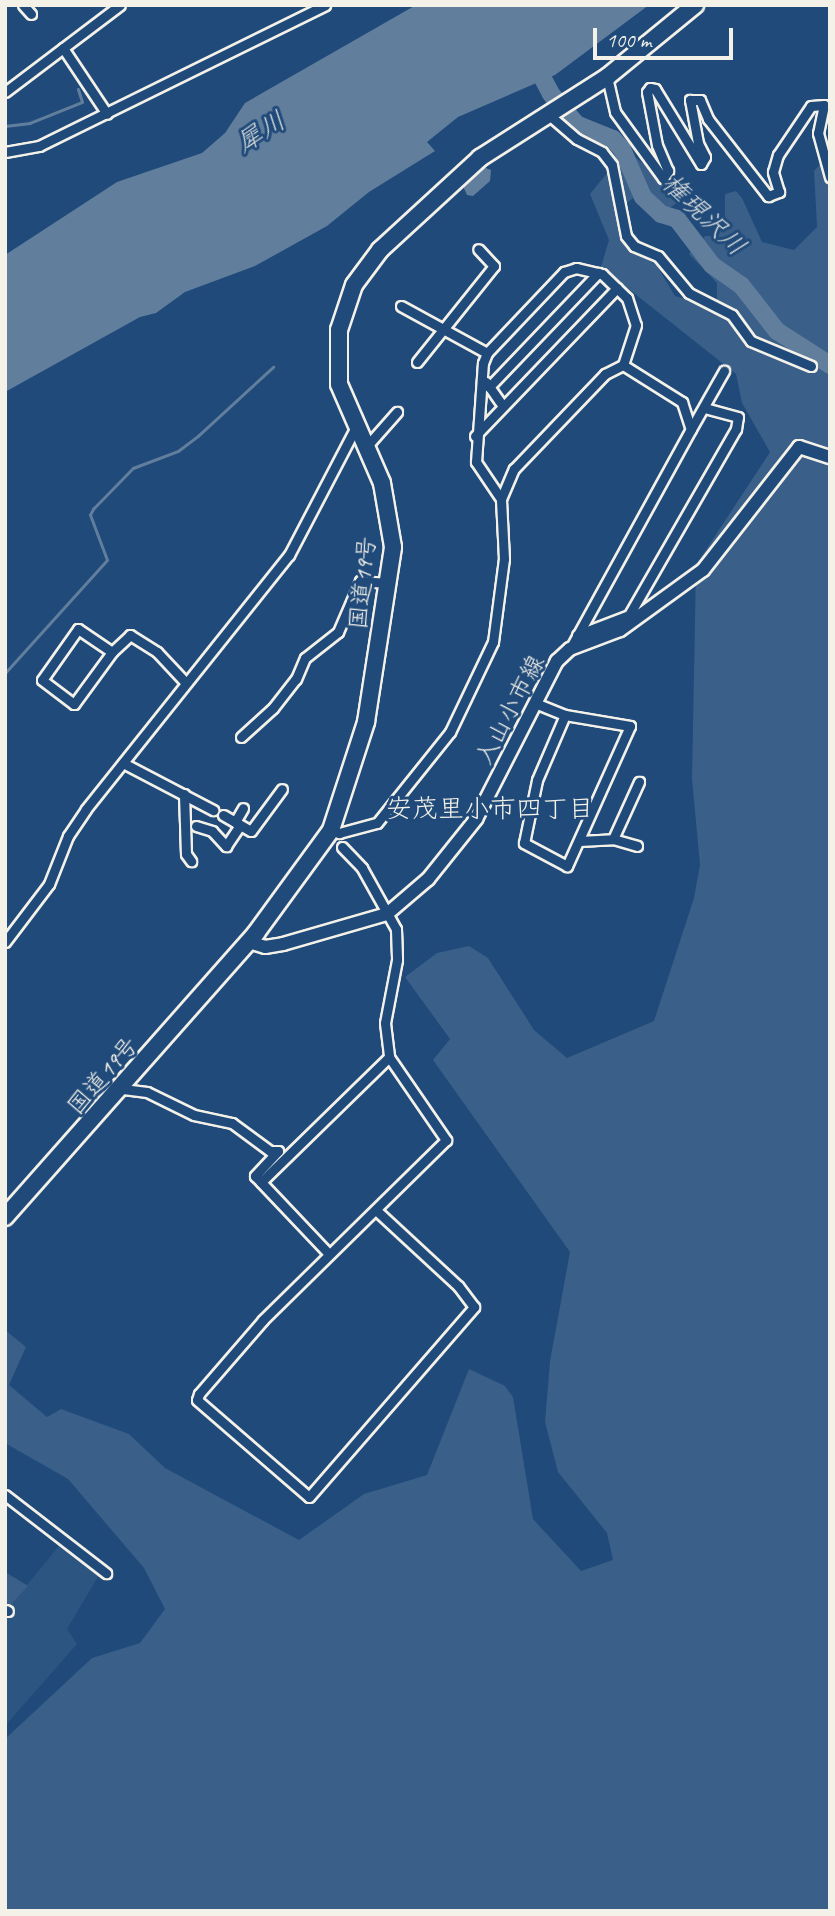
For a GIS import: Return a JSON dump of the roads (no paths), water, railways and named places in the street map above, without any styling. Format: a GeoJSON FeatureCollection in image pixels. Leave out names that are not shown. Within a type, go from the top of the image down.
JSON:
{"type":"FeatureCollection","features":[{"type":"Feature","properties":{"kind":"highway","name":"国道19号"},"geometry":{"type":"LineString","coordinates":[[5,1217],[123,1089],[249,942],[331,830],[366,722],[393,547],[389,509],[366,447],[342,395],[337,363],[342,316],[354,285],[380,250],[480,158],[607,77],[695,5]]}},
{"type":"Feature","properties":{"kind":"main road","name":"入山小市線"},"geometry":{"type":"LineString","coordinates":[[249,942],[265,947],[283,944],[387,914],[443,863],[476,819],[557,661],[570,649],[621,630],[704,570],[799,447],[830,457]]}},
{"type":"Feature","properties":{"kind":"street"},"geometry":{"type":"LineString","coordinates":[[23,5],[31,14]]}},
{"type":"Feature","properties":{"kind":"street"},"geometry":{"type":"LineString","coordinates":[[5,92],[120,5]]}},
{"type":"Feature","properties":{"kind":"street"},"geometry":{"type":"LineString","coordinates":[[5,152],[40,146],[325,5]]}},
{"type":"Feature","properties":{"kind":"street"},"geometry":{"type":"LineString","coordinates":[[63,48],[107,114]]}},
{"type":"Feature","properties":{"kind":"street"},"geometry":{"type":"LineString","coordinates":[[607,77],[615,112],[663,178],[668,171],[657,145],[647,92],[650,88],[655,89],[701,164],[705,157],[698,143],[690,100],[700,100],[708,119],[768,197],[779,192],[773,172],[778,155],[811,106],[824,105],[818,133],[830,177]]}},
{"type":"Feature","properties":{"kind":"street"},"geometry":{"type":"LineString","coordinates":[[556,109],[577,139],[602,152],[612,165],[626,236],[634,246],[658,256],[689,293],[732,315],[751,341],[811,366]]}},
{"type":"Feature","properties":{"kind":"street"},"geometry":{"type":"LineString","coordinates":[[416,362],[494,266],[478,250]]}},
{"type":"Feature","properties":{"kind":"street"},"geometry":{"type":"LineString","coordinates":[[331,830],[339,834],[377,824],[450,732],[481,674],[502,596],[505,546],[501,499],[514,469],[604,374],[623,365],[636,326],[635,311],[617,288],[598,274],[576,268],[564,272],[487,353],[481,378],[475,436],[476,462],[501,499]]}},
{"type":"Feature","properties":{"kind":"street"},"geometry":{"type":"LineString","coordinates":[[489,387],[598,274]]}},
{"type":"Feature","properties":{"kind":"street"},"geometry":{"type":"LineString","coordinates":[[475,436],[617,288]]}},
{"type":"Feature","properties":{"kind":"street"},"geometry":{"type":"LineString","coordinates":[[401,306],[443,332],[487,353]]}},
{"type":"Feature","properties":{"kind":"street"},"geometry":{"type":"LineString","coordinates":[[623,365],[682,402],[691,429]]}},
{"type":"Feature","properties":{"kind":"street"},"geometry":{"type":"LineString","coordinates":[[570,649],[724,371]]}},
{"type":"Feature","properties":{"kind":"street"},"geometry":{"type":"LineString","coordinates":[[481,378],[503,406]]}},
{"type":"Feature","properties":{"kind":"street"},"geometry":{"type":"LineString","coordinates":[[577,635],[629,615],[736,429],[738,417],[704,408]]}},
{"type":"Feature","properties":{"kind":"street"},"geometry":{"type":"LineString","coordinates":[[366,447],[397,412]]}},
{"type":"Feature","properties":{"kind":"street"},"geometry":{"type":"LineString","coordinates":[[5,942],[49,884],[68,836],[122,763],[289,555],[356,427]]}},
{"type":"Feature","properties":{"kind":"street"},"geometry":{"type":"LineString","coordinates":[[241,737],[273,708],[296,679],[305,658],[338,632],[348,618],[356,585],[360,581],[388,583]]}},
{"type":"Feature","properties":{"kind":"street"},"geometry":{"type":"LineString","coordinates":[[112,652],[78,629],[42,680],[74,704],[112,652],[130,635],[158,652],[186,683]]}},
{"type":"Feature","properties":{"kind":"street"},"geometry":{"type":"LineString","coordinates":[[535,703],[565,715],[630,726],[566,866],[524,843],[537,780],[565,715]]}},
{"type":"Feature","properties":{"kind":"street"},"geometry":{"type":"LineString","coordinates":[[122,763],[213,810]]}},
{"type":"Feature","properties":{"kind":"street"},"geometry":{"type":"LineString","coordinates":[[613,839],[639,782]]}},
{"type":"Feature","properties":{"kind":"street"},"geometry":{"type":"LineString","coordinates":[[223,816],[251,831],[282,789]]}},
{"type":"Feature","properties":{"kind":"street"},"geometry":{"type":"LineString","coordinates":[[184,794],[186,854],[191,861]]}},
{"type":"Feature","properties":{"kind":"street"},"geometry":{"type":"LineString","coordinates":[[197,826],[212,831],[226,846],[243,808]]}},
{"type":"Feature","properties":{"kind":"street"},"geometry":{"type":"LineString","coordinates":[[579,841],[613,839],[638,846]]}},
{"type":"Feature","properties":{"kind":"street"},"geometry":{"type":"LineString","coordinates":[[342,847],[362,868],[396,929],[397,960],[385,1023],[389,1056],[446,1140],[263,1320],[197,1400],[309,1497],[474,1307],[458,1286],[376,1210]]}},
{"type":"Feature","properties":{"kind":"street"},"geometry":{"type":"LineString","coordinates":[[261,1182],[389,1056]]}},
{"type":"Feature","properties":{"kind":"street"},"geometry":{"type":"LineString","coordinates":[[123,1089],[147,1092],[194,1115],[232,1123],[260,1145],[278,1151],[256,1176],[329,1254]]}},
{"type":"Feature","properties":{"kind":"street"},"geometry":{"type":"LineString","coordinates":[[5,1495],[106,1573]]}},
{"type":"Feature","properties":{"kind":"water","name":"犀川"},"geometry":{"type":"Polygon","coordinates":[[[416,5],[649,5],[555,75],[458,117],[427,142],[435,151],[369,192],[327,226],[255,266],[185,292],[156,313],[140,317],[5,392],[5,255],[117,182],[202,153],[225,133],[245,103],[416,5]]]}},
{"type":"Feature","properties":{"kind":"water"},"geometry":{"type":"Polygon","coordinates":[[[483,167],[491,170],[490,181],[473,196],[467,195],[462,184],[483,167]]]}},
{"type":"Feature","properties":{"kind":"waterway","name":"権現沢川"},"geometry":{"type":"LineString","coordinates":[[533,60],[551,94],[576,124],[613,139],[622,149],[643,197],[661,214],[677,219],[712,265],[741,285],[777,331],[830,365]]}},
{"type":"Feature","properties":{"kind":"waterway"},"geometry":{"type":"LineString","coordinates":[[5,126],[30,123],[82,102],[78,90]]}},
{"type":"Feature","properties":{"kind":"waterway"},"geometry":{"type":"LineString","coordinates":[[5,673],[107,560],[90,515],[93,509],[133,468],[178,451],[198,436],[273,367]]}},
{"type":"Feature","properties":{"kind":"district","name":"安茂里小市四丁目"},"geometry":{"type":"Point","coordinates":[490,809]}}]}
